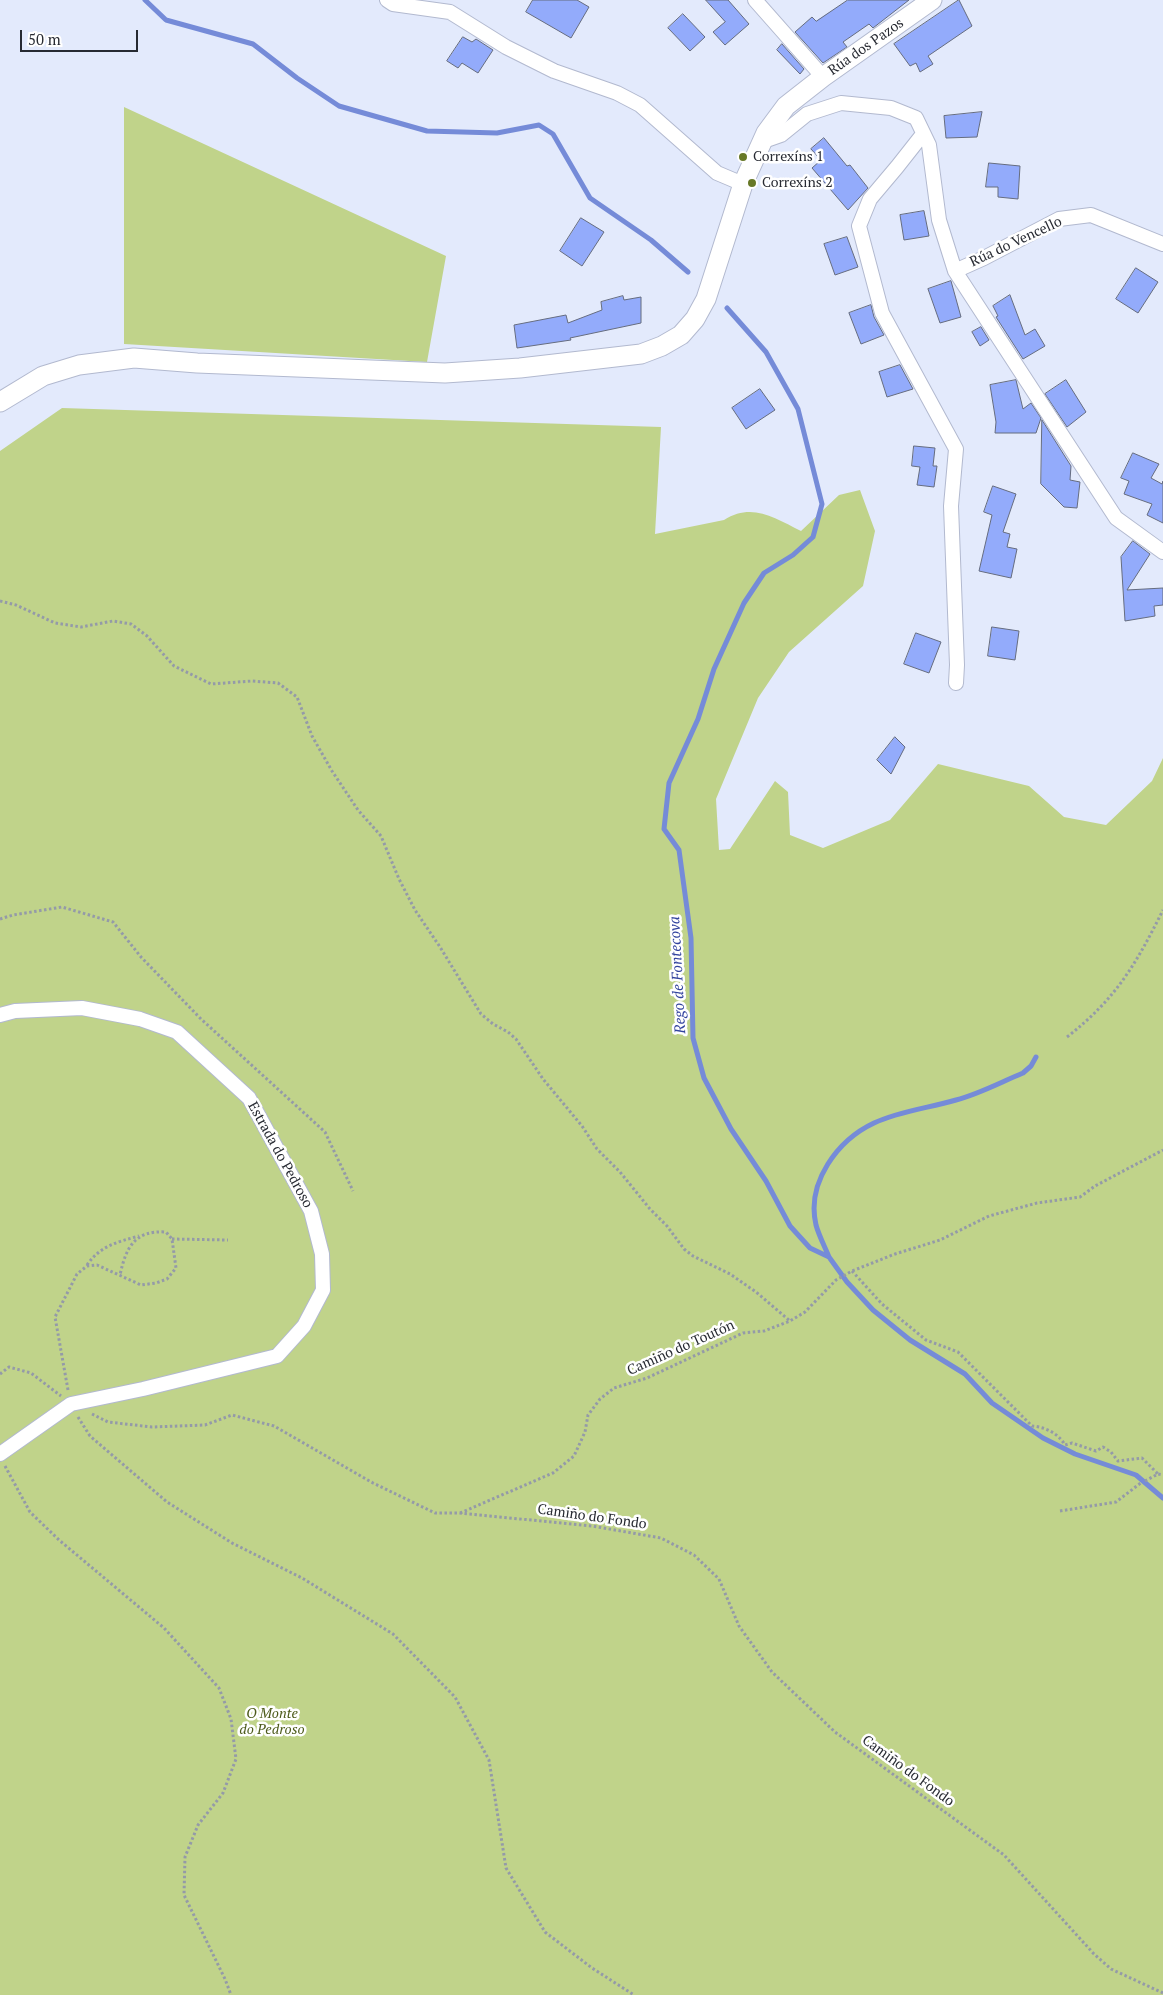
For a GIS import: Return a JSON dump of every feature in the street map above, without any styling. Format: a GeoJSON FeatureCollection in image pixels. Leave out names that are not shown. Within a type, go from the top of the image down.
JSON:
{"type":"FeatureCollection","features":[{"type":"Feature","properties":{"kind":"street"},"geometry":{"type":"LineString","coordinates":[[387,0],[393,4],[450,12],[506,46],[554,71],[617,93],[640,105],[716,173],[743,184]]}},
{"type":"Feature","properties":{"kind":"street"},"geometry":{"type":"LineString","coordinates":[[755,0],[823,77]]}},
{"type":"Feature","properties":{"kind":"street","name":"Rúa dos Pazos"},"geometry":{"type":"LineString","coordinates":[[0,402],[43,376],[79,365],[134,358],[197,363],[445,373],[520,368],[641,354],[662,346],[681,335],[695,319],[706,299],[743,184],[761,142],[786,106],[823,77],[932,0]]}},
{"type":"Feature","properties":{"kind":"street"},"geometry":{"type":"LineString","coordinates":[[761,142],[781,135],[807,114],[841,103],[890,108],[916,118],[929,145],[939,220],[955,271],[1116,518],[1163,552]]}},
{"type":"Feature","properties":{"kind":"street"},"geometry":{"type":"LineString","coordinates":[[923,134],[870,199],[859,226],[882,313],[956,449],[951,506],[958,664],[956,684]]}},
{"type":"Feature","properties":{"kind":"street","name":"Rúa do Vencello"},"geometry":{"type":"LineString","coordinates":[[955,271],[1059,219],[1091,215],[1163,244]]}},
{"type":"Feature","properties":{"kind":"street","name":"Estrada do Pedroso"},"geometry":{"type":"LineString","coordinates":[[0,1015],[15,1011],[82,1008],[140,1019],[178,1032],[249,1098],[311,1211],[322,1254],[323,1290],[304,1326],[277,1356],[143,1389],[71,1404],[1,1456]]}},
{"type":"Feature","properties":{"kind":"path"},"geometry":{"type":"LineString","coordinates":[[0,601],[16,605],[55,623],[81,627],[113,621],[131,624],[147,636],[174,666],[211,684],[252,681],[278,683],[297,697],[312,736],[328,764],[358,810],[381,836],[399,879],[415,910],[481,1014],[516,1039],[543,1079],[582,1126],[598,1149],[667,1226],[684,1249],[693,1256],[730,1274],[756,1292],[790,1321]]}},
{"type":"Feature","properties":{"kind":"path"},"geometry":{"type":"LineString","coordinates":[[0,918],[62,908],[113,922],[141,958],[201,1019],[325,1132],[353,1191]]}},
{"type":"Feature","properties":{"kind":"path"},"geometry":{"type":"LineString","coordinates":[[1067,1037],[1109,1000],[1130,972],[1163,910]]}},
{"type":"Feature","properties":{"kind":"path","name":"Camiño do Toutón"},"geometry":{"type":"LineString","coordinates":[[459,1513],[553,1473],[567,1462],[574,1456],[585,1432],[588,1415],[600,1399],[614,1388],[647,1378],[743,1333],[764,1331],[790,1321],[805,1312],[836,1280],[852,1271],[895,1254],[940,1240],[989,1216],[1036,1203],[1080,1197],[1095,1186],[1163,1150]]}},
{"type":"Feature","properties":{"kind":"path"},"geometry":{"type":"LineString","coordinates":[[87,1266],[97,1265],[141,1284],[156,1284],[167,1279],[176,1268],[172,1239],[166,1232],[153,1231],[113,1243],[94,1255],[87,1266],[77,1274],[55,1317],[71,1404],[90,1436],[167,1502],[232,1543],[302,1578],[393,1634],[455,1697],[489,1760],[506,1868],[545,1932],[592,1968],[634,1995]]}},
{"type":"Feature","properties":{"kind":"path"},"geometry":{"type":"LineString","coordinates":[[120,1275],[123,1260],[139,1236]]}},
{"type":"Feature","properties":{"kind":"path"},"geometry":{"type":"LineString","coordinates":[[172,1239],[228,1240]]}},
{"type":"Feature","properties":{"kind":"path"},"geometry":{"type":"LineString","coordinates":[[852,1271],[882,1304],[926,1340],[958,1352],[1032,1426],[1040,1427],[1060,1437],[1065,1445],[1072,1444],[1096,1451],[1103,1447],[1111,1452],[1118,1461],[1142,1458],[1158,1474],[1163,1475]]}},
{"type":"Feature","properties":{"kind":"path"},"geometry":{"type":"LineString","coordinates":[[0,1374],[9,1367],[31,1373],[71,1404]]}},
{"type":"Feature","properties":{"kind":"path","name":"Camiño do Fondo"},"geometry":{"type":"LineString","coordinates":[[71,1404],[108,1422],[152,1427],[205,1425],[232,1415],[274,1426],[372,1484],[435,1513],[459,1513],[592,1526],[661,1538],[694,1555],[719,1579],[740,1626],[772,1672],[835,1732],[1004,1855],[1094,1954],[1111,1969],[1163,1993]]}},
{"type":"Feature","properties":{"kind":"path"},"geometry":{"type":"LineString","coordinates":[[1,1456],[30,1512],[59,1540],[164,1628],[219,1688],[231,1719],[236,1759],[223,1793],[198,1825],[185,1857],[184,1895],[226,1979],[231,1995]]}},
{"type":"Feature","properties":{"kind":"path"},"geometry":{"type":"LineString","coordinates":[[1060,1511],[1116,1502],[1144,1481],[1158,1474]]}},
{"type":"Feature","properties":{"kind":"green space"},"geometry":{"type":"Polygon","coordinates":[[[124,107],[446,256],[427,362],[124,344],[124,107]]]}},
{"type":"Feature","properties":{"kind":"green space","name":"O Monte do Pedroso"},"geometry":{"type":"Polygon","coordinates":[[[62,408],[661,427],[655,534],[724,520],[744,512],[754,512],[773,517],[801,531],[839,495],[860,490],[875,531],[863,586],[789,652],[758,698],[716,799],[719,850],[730,849],[775,781],[788,792],[790,835],[823,848],[890,820],[938,764],[1029,786],[1064,817],[1106,825],[1152,781],[1163,758],[1163,1995],[0,1995],[0,451],[62,408]]]}},
{"type":"Feature","properties":{"kind":"building"},"geometry":{"type":"Polygon","coordinates":[[[533,0],[577,0],[589,7],[571,38],[526,12],[533,0]]]}},
{"type":"Feature","properties":{"kind":"building"},"geometry":{"type":"Polygon","coordinates":[[[706,0],[728,0],[749,24],[725,45],[713,32],[725,22],[706,0]]]}},
{"type":"Feature","properties":{"kind":"building"},"geometry":{"type":"Polygon","coordinates":[[[848,0],[909,0],[873,28],[869,24],[843,42],[847,47],[823,63],[795,32],[812,17],[816,21],[848,0]]]}},
{"type":"Feature","properties":{"kind":"building"},"geometry":{"type":"Polygon","coordinates":[[[959,0],[972,26],[928,56],[933,64],[920,72],[916,63],[910,66],[894,44],[959,0]]]}},
{"type":"Feature","properties":{"kind":"building"},"geometry":{"type":"Polygon","coordinates":[[[683,14],[705,37],[690,51],[668,28],[683,14]]]}},
{"type":"Feature","properties":{"kind":"building"},"geometry":{"type":"Polygon","coordinates":[[[463,37],[472,42],[476,39],[493,50],[478,73],[462,63],[458,68],[447,61],[463,37]]]}},
{"type":"Feature","properties":{"kind":"building"},"geometry":{"type":"Polygon","coordinates":[[[782,44],[804,69],[800,74],[777,50],[782,44]]]}},
{"type":"Feature","properties":{"kind":"building"},"geometry":{"type":"Polygon","coordinates":[[[982,112],[977,137],[946,138],[944,116],[982,112]]]}},
{"type":"Feature","properties":{"kind":"building"},"geometry":{"type":"Polygon","coordinates":[[[824,138],[847,166],[850,165],[868,188],[848,210],[812,168],[821,160],[811,149],[824,138]]]}},
{"type":"Feature","properties":{"kind":"building"},"geometry":{"type":"Polygon","coordinates":[[[989,163],[1020,166],[1018,199],[998,197],[998,187],[986,187],[989,163]]]}},
{"type":"Feature","properties":{"kind":"building"},"geometry":{"type":"Polygon","coordinates":[[[924,211],[929,236],[904,240],[900,215],[924,211]]]}},
{"type":"Feature","properties":{"kind":"building"},"geometry":{"type":"Polygon","coordinates":[[[581,218],[604,232],[582,266],[560,251],[581,218]]]}},
{"type":"Feature","properties":{"kind":"building"},"geometry":{"type":"Polygon","coordinates":[[[847,237],[858,267],[835,275],[824,244],[847,237]]]}},
{"type":"Feature","properties":{"kind":"building"},"geometry":{"type":"Polygon","coordinates":[[[1136,268],[1158,282],[1138,313],[1116,299],[1136,268]]]}},
{"type":"Feature","properties":{"kind":"building"},"geometry":{"type":"Polygon","coordinates":[[[951,281],[961,317],[940,323],[928,289],[951,281]]]}},
{"type":"Feature","properties":{"kind":"building"},"geometry":{"type":"Polygon","coordinates":[[[1010,295],[1025,335],[1035,329],[1045,346],[1023,359],[996,317],[998,316],[993,306],[1010,295]]]}},
{"type":"Feature","properties":{"kind":"building"},"geometry":{"type":"Polygon","coordinates":[[[623,296],[624,300],[641,297],[641,323],[570,338],[571,340],[517,348],[514,325],[566,315],[568,323],[602,310],[601,302],[623,296]]]}},
{"type":"Feature","properties":{"kind":"building"},"geometry":{"type":"Polygon","coordinates":[[[871,305],[874,317],[884,335],[861,344],[849,313],[871,305]]]}},
{"type":"Feature","properties":{"kind":"building"},"geometry":{"type":"Polygon","coordinates":[[[981,327],[989,340],[980,346],[972,332],[981,327]]]}},
{"type":"Feature","properties":{"kind":"building"},"geometry":{"type":"Polygon","coordinates":[[[900,365],[913,389],[887,397],[879,372],[900,365]]]}},
{"type":"Feature","properties":{"kind":"building"},"geometry":{"type":"Polygon","coordinates":[[[1016,380],[1023,409],[1031,403],[1041,418],[1036,433],[995,433],[996,422],[990,385],[1016,380]]]}},
{"type":"Feature","properties":{"kind":"building"},"geometry":{"type":"Polygon","coordinates":[[[1066,380],[1086,412],[1067,427],[1045,394],[1066,380]]]}},
{"type":"Feature","properties":{"kind":"building"},"geometry":{"type":"Polygon","coordinates":[[[760,389],[775,410],[746,429],[732,408],[760,389]]]}},
{"type":"Feature","properties":{"kind":"building"},"geometry":{"type":"Polygon","coordinates":[[[1042,420],[1071,466],[1070,480],[1080,482],[1077,508],[1064,507],[1041,484],[1042,420]]]}},
{"type":"Feature","properties":{"kind":"building"},"geometry":{"type":"Polygon","coordinates":[[[914,446],[935,448],[933,466],[937,466],[934,487],[917,485],[920,467],[912,466],[914,446]]]}},
{"type":"Feature","properties":{"kind":"building"},"geometry":{"type":"Polygon","coordinates":[[[1133,453],[1159,464],[1151,478],[1162,484],[1163,481],[1163,523],[1147,515],[1152,504],[1124,494],[1129,481],[1121,478],[1133,453]]]}},
{"type":"Feature","properties":{"kind":"building"},"geometry":{"type":"Polygon","coordinates":[[[993,486],[1016,494],[1003,532],[1010,534],[1007,547],[1017,549],[1011,578],[979,571],[992,515],[984,512],[993,486]]]}},
{"type":"Feature","properties":{"kind":"building"},"geometry":{"type":"Polygon","coordinates":[[[1133,541],[1150,554],[1127,590],[1163,588],[1163,605],[1154,606],[1155,616],[1125,621],[1121,557],[1133,541]]]}},
{"type":"Feature","properties":{"kind":"building"},"geometry":{"type":"Polygon","coordinates":[[[992,627],[1019,631],[1015,660],[988,656],[992,627]]]}},
{"type":"Feature","properties":{"kind":"building"},"geometry":{"type":"Polygon","coordinates":[[[916,633],[941,642],[929,673],[904,664],[916,633]]]}},
{"type":"Feature","properties":{"kind":"building"},"geometry":{"type":"Polygon","coordinates":[[[895,737],[905,747],[891,774],[877,760],[895,737]]]}},
{"type":"Feature","properties":{"kind":"waterway","name":"Rego de Fontecova"},"geometry":{"type":"LineString","coordinates":[[145,0],[166,20],[253,44],[297,78],[339,106],[427,131],[497,133],[539,125],[553,134],[590,198],[651,240],[688,272]]}},
{"type":"Feature","properties":{"kind":"waterway","name":"Rego de Fontecova"},"geometry":{"type":"LineString","coordinates":[[727,308],[766,352],[798,409],[822,504],[813,537],[793,555],[764,573],[744,603],[714,669],[698,719],[669,783],[664,829],[679,850],[691,938],[693,1038],[704,1078],[731,1129],[766,1181],[790,1226],[810,1248],[829,1257],[847,1282],[873,1310],[910,1340],[965,1374],[992,1403],[1043,1438],[1075,1454],[1136,1475],[1163,1498]]}},
{"type":"Feature","properties":{"kind":"waterway"},"geometry":{"type":"LineString","coordinates":[[829,1257],[816,1225],[814,1209],[816,1193],[820,1178],[828,1164],[848,1140],[861,1130],[884,1119],[965,1097],[1023,1073],[1031,1066],[1036,1057]]}},
{"type":"Feature","properties":{"kind":"place","name":"Correxíns 1"},"geometry":{"type":"Point","coordinates":[743,157]}},
{"type":"Feature","properties":{"kind":"place","name":"Correxíns 2"},"geometry":{"type":"Point","coordinates":[752,183]}}]}
